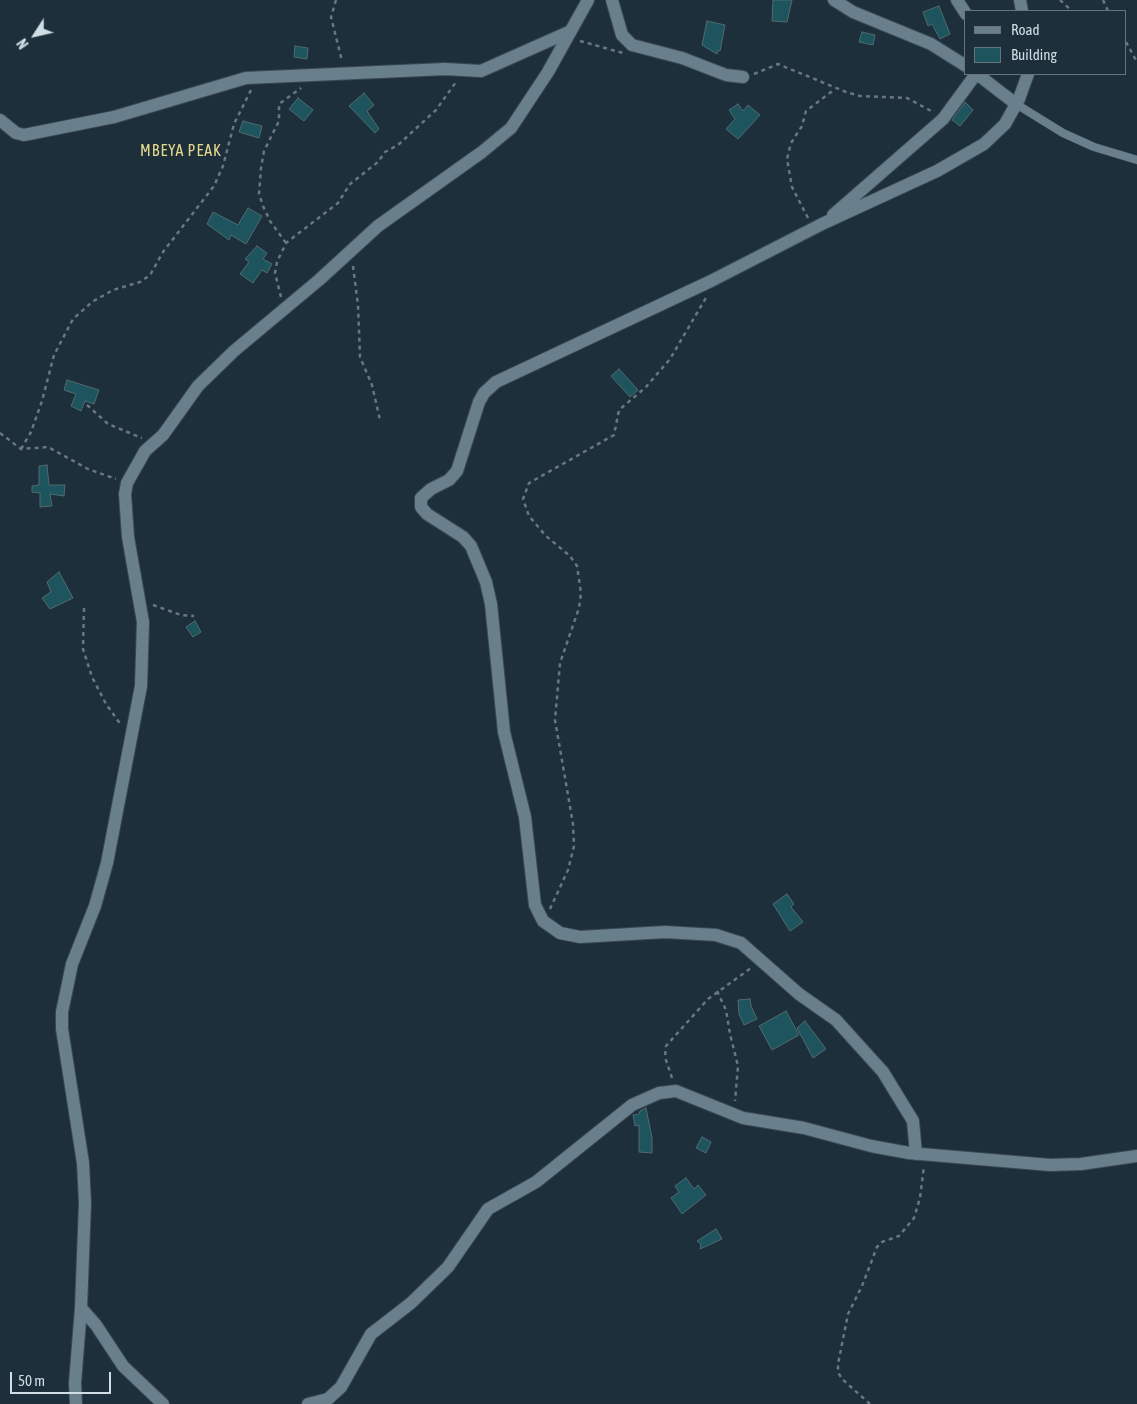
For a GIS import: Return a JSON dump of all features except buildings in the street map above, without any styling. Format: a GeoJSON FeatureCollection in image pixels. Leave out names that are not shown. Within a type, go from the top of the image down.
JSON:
{"type":"FeatureCollection","features":[{"type":"Feature","properties":{"kind":"street"},"geometry":{"type":"LineString","coordinates":[[76,1404],[75,1383],[81,1308],[85,1203],[83,1164],[62,1029],[62,1012],[72,964],[95,906],[107,863],[131,738],[143,660],[143,622],[128,537],[125,494],[127,483],[133,468],[150,446],[163,435],[198,386],[252,334],[285,308],[378,226],[511,128],[548,72],[588,0]]}},
{"type":"Feature","properties":{"kind":"street"},"geometry":{"type":"LineString","coordinates":[[612,0],[622,36],[632,45],[682,58],[726,75],[743,77]]}},
{"type":"Feature","properties":{"kind":"street"},"geometry":{"type":"LineString","coordinates":[[834,0],[852,12],[931,44],[964,65]]}},
{"type":"Feature","properties":{"kind":"street"},"geometry":{"type":"LineString","coordinates":[[957,0],[964,11]]}},
{"type":"Feature","properties":{"kind":"street"},"geometry":{"type":"LineString","coordinates":[[0,120],[16,133],[24,135],[114,116],[232,80],[260,76],[486,70],[532,47],[569,35]]}},
{"type":"Feature","properties":{"kind":"street"},"geometry":{"type":"LineString","coordinates":[[818,226],[943,119],[975,75]]}},
{"type":"Feature","properties":{"kind":"street"},"geometry":{"type":"LineString","coordinates":[[977,75],[1016,104]]}},
{"type":"Feature","properties":{"kind":"street"},"geometry":{"type":"LineString","coordinates":[[920,1154],[912,1121],[883,1072],[847,1030],[824,1010],[799,994],[763,960],[741,943],[716,935],[665,932],[580,937],[560,933],[543,921],[535,904],[525,817],[504,732],[491,604],[486,582],[471,546],[463,537],[427,514],[421,507],[421,498],[431,489],[449,480],[457,471],[479,402],[484,393],[496,382],[711,281],[818,226],[937,170],[984,144],[1005,124],[1016,104],[1028,75]]}},
{"type":"Feature","properties":{"kind":"street"},"geometry":{"type":"LineString","coordinates":[[308,1404],[328,1399],[340,1388],[371,1334],[412,1303],[448,1267],[488,1210],[536,1182],[632,1105],[650,1095],[676,1092],[734,1115],[804,1128],[871,1146],[920,1154],[1050,1164],[1081,1164],[1137,1156]]}},
{"type":"Feature","properties":{"kind":"street"},"geometry":{"type":"LineString","coordinates":[[81,1308],[96,1325],[123,1366],[163,1404]]}},
{"type":"Feature","properties":{"kind":"lane"},"geometry":{"type":"LineString","coordinates":[[1016,104],[1063,133],[1094,147],[1137,160]]}},
{"type":"Feature","properties":{"kind":"path"},"geometry":{"type":"LineString","coordinates":[[336,0],[331,17],[346,75]]}},
{"type":"Feature","properties":{"kind":"path"},"geometry":{"type":"LineString","coordinates":[[1060,0],[1071,10]]}},
{"type":"Feature","properties":{"kind":"path"},"geometry":{"type":"LineString","coordinates":[[569,35],[623,54],[632,45]]}},
{"type":"Feature","properties":{"kind":"path"},"geometry":{"type":"LineString","coordinates":[[1127,44],[1137,62]]}},
{"type":"Feature","properties":{"kind":"path"},"geometry":{"type":"LineString","coordinates":[[743,77],[778,64],[790,67],[835,89],[860,96],[907,98],[943,119]]}},
{"type":"Feature","properties":{"kind":"path"},"geometry":{"type":"LineString","coordinates":[[285,308],[277,288],[275,273],[277,262],[286,243],[338,203],[350,184],[378,162],[385,152],[398,145],[436,110],[463,70]]}},
{"type":"Feature","properties":{"kind":"path"},"geometry":{"type":"LineString","coordinates":[[286,243],[270,221],[259,194],[262,160],[279,121],[279,104],[315,75]]}},
{"type":"Feature","properties":{"kind":"path"},"geometry":{"type":"LineString","coordinates":[[21,450],[42,401],[54,355],[73,319],[92,302],[113,290],[140,282],[150,275],[164,252],[214,186],[223,166],[234,124],[243,103],[260,76]]}},
{"type":"Feature","properties":{"kind":"path"},"geometry":{"type":"LineString","coordinates":[[818,226],[792,186],[787,159],[791,143],[802,126],[806,111],[835,89]]}},
{"type":"Feature","properties":{"kind":"path"},"geometry":{"type":"LineString","coordinates":[[350,251],[358,304],[360,357],[372,385],[380,420]]}},
{"type":"Feature","properties":{"kind":"path"},"geometry":{"type":"LineString","coordinates":[[543,921],[562,884],[572,858],[574,846],[574,824],[555,720],[560,663],[579,608],[582,593],[577,566],[570,556],[546,536],[529,516],[523,499],[529,483],[614,435],[619,410],[646,387],[670,360],[704,305],[711,281]]}},
{"type":"Feature","properties":{"kind":"path"},"geometry":{"type":"LineString","coordinates":[[87,405],[108,424],[141,437],[150,446]]}},
{"type":"Feature","properties":{"kind":"path"},"geometry":{"type":"LineString","coordinates":[[0,433],[21,450],[48,448],[88,469],[127,483]]}},
{"type":"Feature","properties":{"kind":"path"},"geometry":{"type":"LineString","coordinates":[[139,596],[159,608],[181,615],[194,616]]}},
{"type":"Feature","properties":{"kind":"path"},"geometry":{"type":"LineString","coordinates":[[84,608],[83,649],[92,677],[106,704],[131,738]]}},
{"type":"Feature","properties":{"kind":"path"},"geometry":{"type":"LineString","coordinates":[[676,1092],[665,1057],[666,1046],[717,991],[763,960]]}},
{"type":"Feature","properties":{"kind":"path"},"geometry":{"type":"LineString","coordinates":[[717,991],[728,1014],[730,1034],[738,1066],[734,1115]]}},
{"type":"Feature","properties":{"kind":"path"},"geometry":{"type":"LineString","coordinates":[[870,1404],[842,1379],[838,1372],[846,1323],[850,1308],[862,1286],[876,1247],[882,1242],[899,1236],[914,1218],[920,1198],[920,1154]]}},
{"type":"Feature","properties":{"kind":"district","name":"MBEYA PEAK"},"geometry":{"type":"Point","coordinates":[181,151]}}]}
